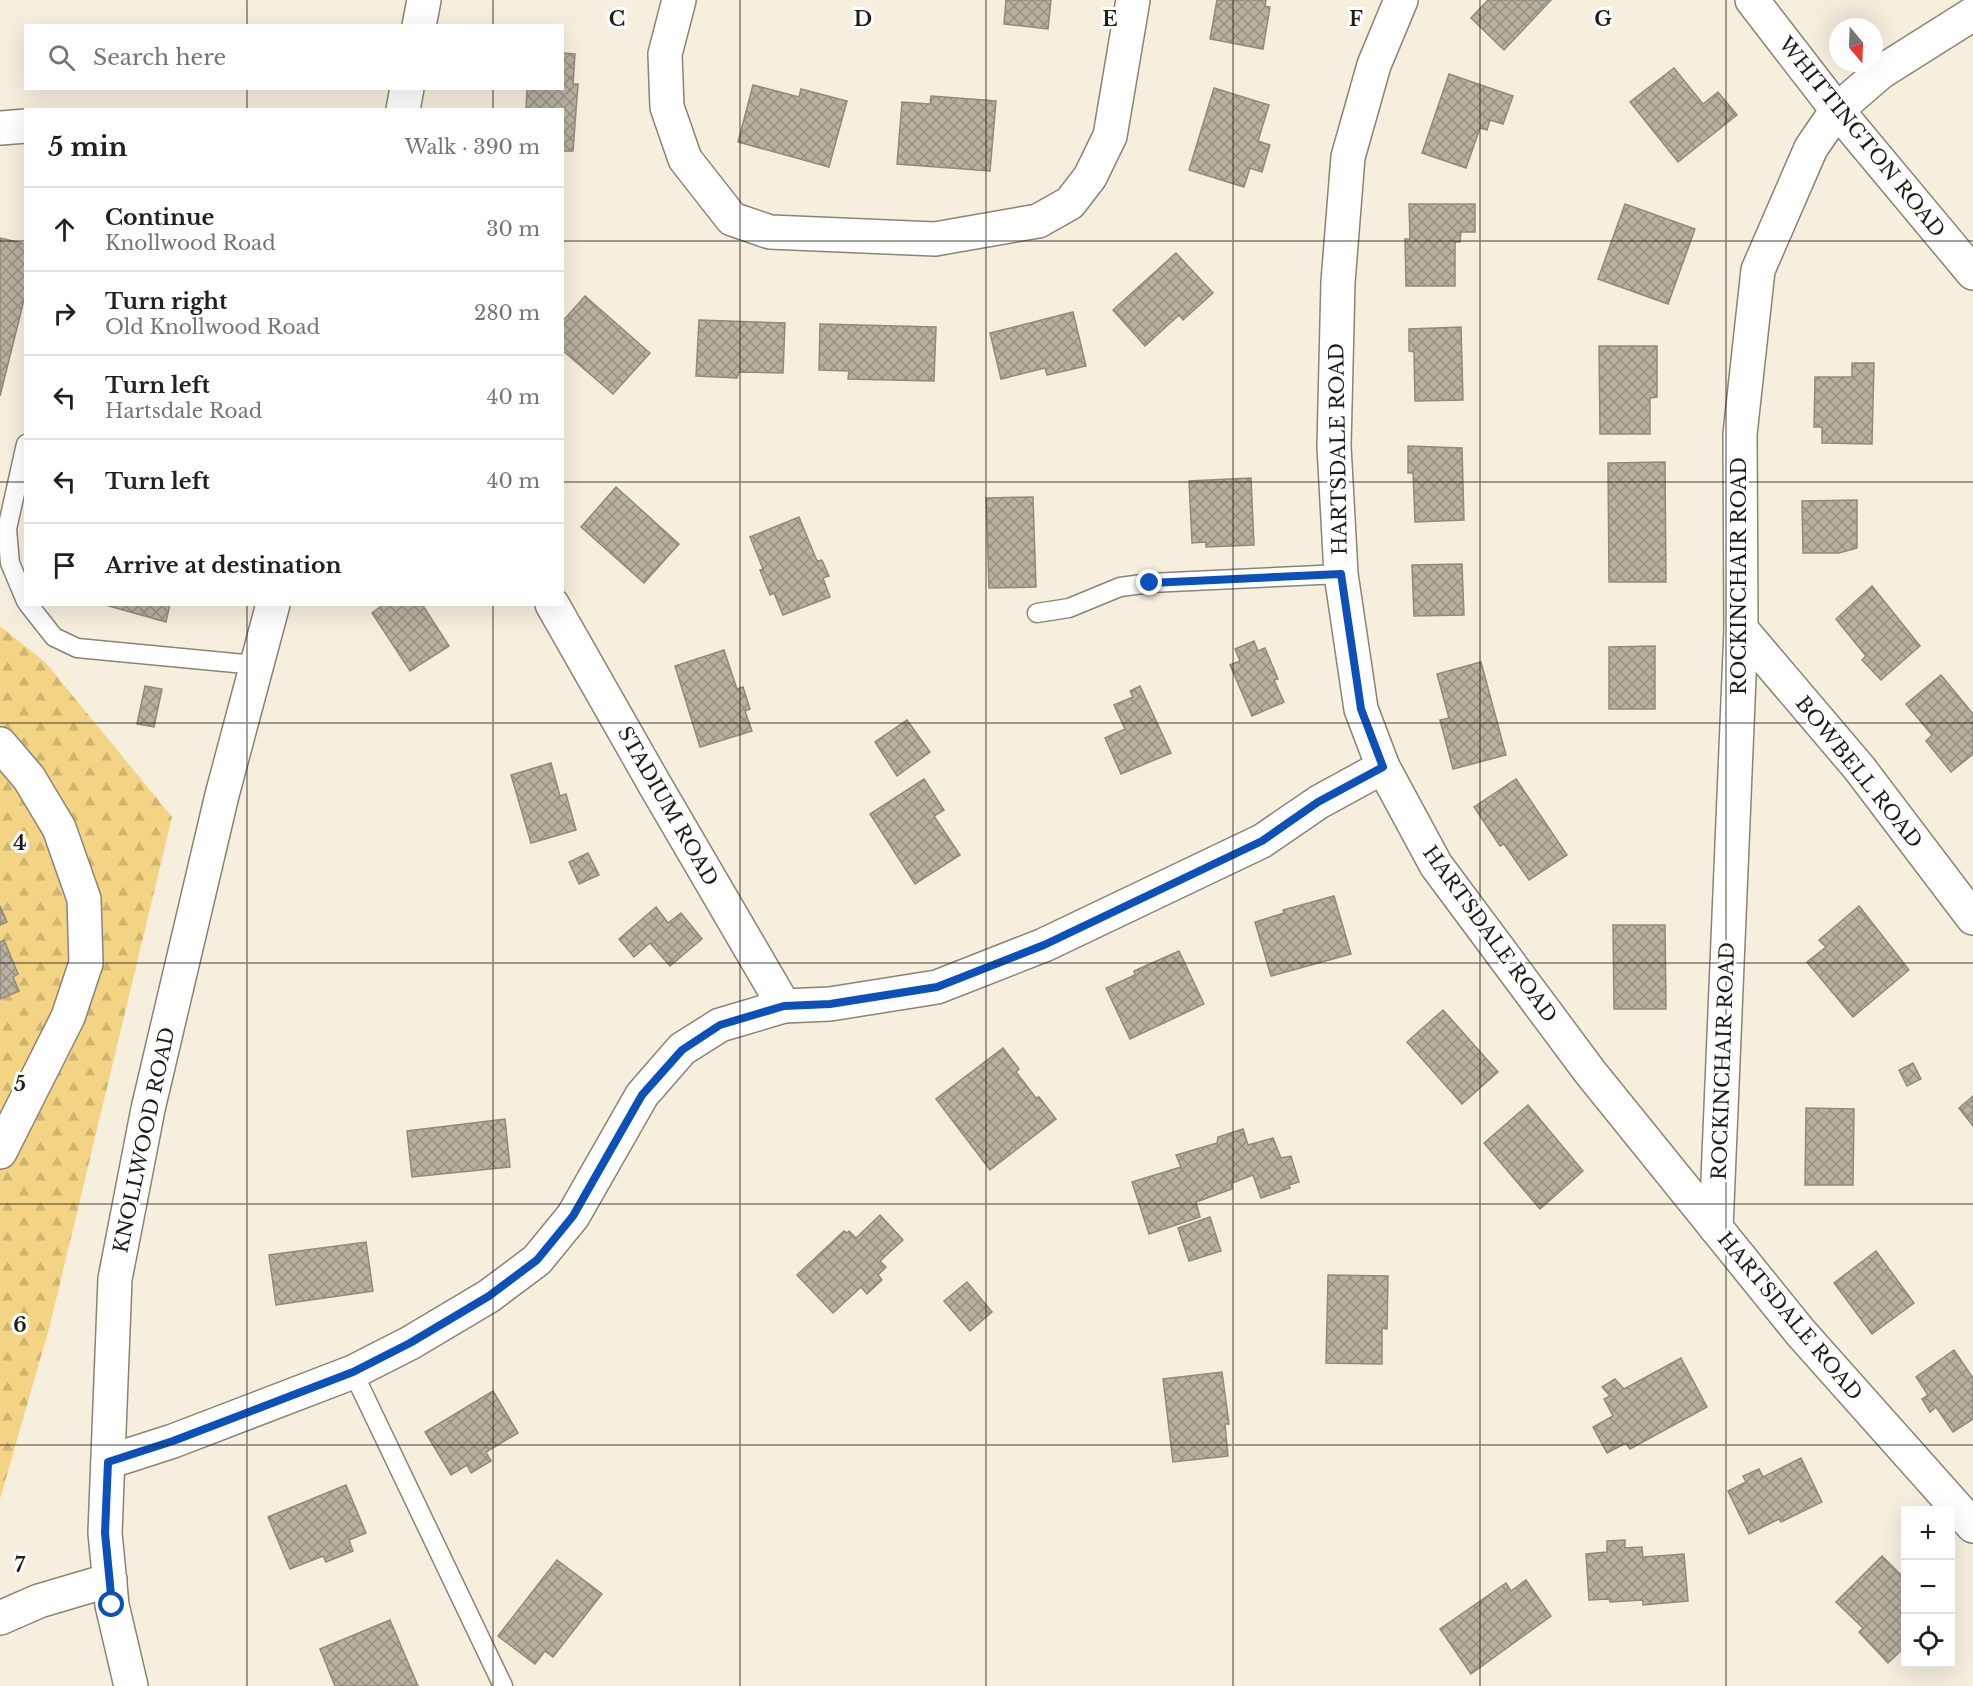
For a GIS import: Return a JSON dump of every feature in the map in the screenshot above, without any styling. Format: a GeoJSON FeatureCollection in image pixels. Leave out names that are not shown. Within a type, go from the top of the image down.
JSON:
{"type":"FeatureCollection","features":[{"type":"Feature","properties":{"kind":"street"},"geometry":{"type":"LineString","coordinates":[[419,24],[424,0]]}},
{"type":"Feature","properties":{"kind":"street"},"geometry":{"type":"LineString","coordinates":[[680,0],[665,54],[667,107],[685,159],[732,219],[771,232],[935,239],[1038,221],[1071,203],[1090,177],[1110,135],[1133,0]]}},
{"type":"Feature","properties":{"kind":"street","name":"HARTSDALE ROAD"},"geometry":{"type":"LineString","coordinates":[[1401,0],[1374,65],[1348,157],[1338,282],[1334,435],[1341,574],[1361,709],[1383,767],[1436,865],[1590,1072],[1801,1333],[1973,1526]]}},
{"type":"Feature","properties":{"kind":"street","name":"WHITTINGTON ROAD"},"geometry":{"type":"LineString","coordinates":[[1752,0],[1837,110],[1973,273]]}},
{"type":"Feature","properties":{"kind":"street","name":"ROCKINCHAIR ROAD"},"geometry":{"type":"LineString","coordinates":[[1716,1228],[1741,629],[1740,434],[1758,270],[1811,148],[1837,110],[1881,72],[1973,14]]}},
{"type":"Feature","properties":{"kind":"street"},"geometry":{"type":"LineString","coordinates":[[403,108],[407,90]]}},
{"type":"Feature","properties":{"kind":"street"},"geometry":{"type":"LineString","coordinates":[[0,128],[24,126]]}},
{"type":"Feature","properties":{"kind":"street","name":"KNOLLWOOD ROAD"},"geometry":{"type":"LineString","coordinates":[[130,1686],[112,1605],[105,1533],[115,1279],[148,1109],[222,795],[272,606]]}},
{"type":"Feature","properties":{"kind":"street","name":"STADIUM ROAD"},"geometry":{"type":"LineString","coordinates":[[553,606],[784,1006]]}},
{"type":"Feature","properties":{"kind":"street","name":"BOWBELL ROAD"},"geometry":{"type":"LineString","coordinates":[[1741,629],[1860,769],[1973,918]]}},
{"type":"Feature","properties":{"kind":"street"},"geometry":{"type":"LineString","coordinates":[[0,744],[29,778],[59,828],[84,899],[86,963],[68,1017],[0,1152]]}},
{"type":"Feature","properties":{"kind":"street"},"geometry":{"type":"LineString","coordinates":[[108,1462],[173,1441],[353,1372],[410,1343],[489,1296],[537,1260],[573,1216],[642,1095],[682,1050],[720,1025],[784,1006],[830,1004],[937,987],[1044,945],[1262,841],[1318,802],[1383,767]]}},
{"type":"Feature","properties":{"kind":"street"},"geometry":{"type":"LineString","coordinates":[[0,1618],[39,1600],[110,1580]]}},
{"type":"Feature","properties":{"kind":"lane"},"geometry":{"type":"LineString","coordinates":[[24,453],[7,529],[10,564],[24,596]]}},
{"type":"Feature","properties":{"kind":"lane"},"geometry":{"type":"LineString","coordinates":[[1037,613],[1069,608],[1120,587],[1150,583],[1341,574]]}},
{"type":"Feature","properties":{"kind":"lane"},"geometry":{"type":"LineString","coordinates":[[30,606],[54,637],[77,648],[256,665]]}},
{"type":"Feature","properties":{"kind":"lane"},"geometry":{"type":"LineString","coordinates":[[353,1372],[503,1686]]}},
{"type":"Feature","properties":{"kind":"green space"},"geometry":{"type":"Polygon","coordinates":[[[0,626],[45,662],[172,817],[50,1325],[0,1499],[0,626]]]}},
{"type":"Feature","properties":{"kind":"building"},"geometry":{"type":"Polygon","coordinates":[[[1006,0],[1051,0],[1048,29],[1004,24],[1006,0]]]}},
{"type":"Feature","properties":{"kind":"building"},"geometry":{"type":"Polygon","coordinates":[[[1217,0],[1266,0],[1265,6],[1270,7],[1263,49],[1210,39],[1217,0]]]}},
{"type":"Feature","properties":{"kind":"building"},"geometry":{"type":"Polygon","coordinates":[[[1488,0],[1551,0],[1504,50],[1471,18],[1488,0]]]}},
{"type":"Feature","properties":{"kind":"building"},"geometry":{"type":"Polygon","coordinates":[[[564,53],[575,54],[573,84],[578,84],[573,151],[564,151],[564,108],[526,108],[527,90],[564,90],[564,53]]]}},
{"type":"Feature","properties":{"kind":"building"},"geometry":{"type":"Polygon","coordinates":[[[1674,68],[1703,104],[1718,92],[1737,115],[1678,162],[1630,102],[1674,68]]]}},
{"type":"Feature","properties":{"kind":"building"},"geometry":{"type":"Polygon","coordinates":[[[1449,74],[1513,96],[1503,124],[1490,120],[1487,130],[1480,128],[1466,168],[1422,153],[1449,74]]]}},
{"type":"Feature","properties":{"kind":"building"},"geometry":{"type":"Polygon","coordinates":[[[753,85],[799,97],[801,89],[847,101],[829,167],[738,142],[753,85]]]}},
{"type":"Feature","properties":{"kind":"building"},"geometry":{"type":"Polygon","coordinates":[[[1214,88],[1269,105],[1258,141],[1270,145],[1262,172],[1250,168],[1244,187],[1189,170],[1214,88]]]}},
{"type":"Feature","properties":{"kind":"building"},"geometry":{"type":"Polygon","coordinates":[[[931,96],[996,101],[990,171],[897,164],[902,102],[930,104],[931,96]]]}},
{"type":"Feature","properties":{"kind":"building"},"geometry":{"type":"Polygon","coordinates":[[[1409,204],[1475,204],[1475,232],[1461,232],[1460,242],[1455,242],[1455,286],[1406,286],[1405,239],[1410,239],[1409,204]]]}},
{"type":"Feature","properties":{"kind":"building"},"geometry":{"type":"Polygon","coordinates":[[[1625,204],[1695,229],[1668,304],[1598,279],[1625,204]]]}},
{"type":"Feature","properties":{"kind":"building"},"geometry":{"type":"Polygon","coordinates":[[[0,238],[24,244],[24,300],[0,396],[0,238]]]}},
{"type":"Feature","properties":{"kind":"building"},"geometry":{"type":"Polygon","coordinates":[[[1176,253],[1213,293],[1183,320],[1179,315],[1145,346],[1113,310],[1176,253]]]}},
{"type":"Feature","properties":{"kind":"building"},"geometry":{"type":"Polygon","coordinates":[[[585,296],[650,353],[613,394],[564,352],[564,320],[585,296]]]}},
{"type":"Feature","properties":{"kind":"building"},"geometry":{"type":"Polygon","coordinates":[[[1073,312],[1086,366],[1047,375],[1045,368],[1001,379],[990,333],[1073,312]]]}},
{"type":"Feature","properties":{"kind":"building"},"geometry":{"type":"Polygon","coordinates":[[[699,320],[785,323],[783,373],[739,372],[737,378],[696,376],[699,320]]]}},
{"type":"Feature","properties":{"kind":"building"},"geometry":{"type":"Polygon","coordinates":[[[820,324],[936,327],[934,381],[848,379],[849,371],[819,370],[820,324]]]}},
{"type":"Feature","properties":{"kind":"building"},"geometry":{"type":"Polygon","coordinates":[[[1461,327],[1463,400],[1415,401],[1414,352],[1409,351],[1409,329],[1461,327]]]}},
{"type":"Feature","properties":{"kind":"building"},"geometry":{"type":"Polygon","coordinates":[[[1599,346],[1657,346],[1657,397],[1650,398],[1650,434],[1600,434],[1599,346]]]}},
{"type":"Feature","properties":{"kind":"building"},"geometry":{"type":"Polygon","coordinates":[[[1852,363],[1874,363],[1872,444],[1822,443],[1822,427],[1814,427],[1815,377],[1852,377],[1852,363]]]}},
{"type":"Feature","properties":{"kind":"building"},"geometry":{"type":"Polygon","coordinates":[[[1408,446],[1462,448],[1464,520],[1415,522],[1413,473],[1408,473],[1408,446]]]}},
{"type":"Feature","properties":{"kind":"building"},"geometry":{"type":"Polygon","coordinates":[[[1665,462],[1666,582],[1609,582],[1608,463],[1665,462]]]}},
{"type":"Feature","properties":{"kind":"building"},"geometry":{"type":"Polygon","coordinates":[[[1251,478],[1254,545],[1206,547],[1206,542],[1192,543],[1189,481],[1251,478]]]}},
{"type":"Feature","properties":{"kind":"building"},"geometry":{"type":"Polygon","coordinates":[[[616,487],[679,544],[644,583],[581,527],[616,487]]]}},
{"type":"Feature","properties":{"kind":"building"},"geometry":{"type":"Polygon","coordinates":[[[1033,497],[1036,587],[989,588],[986,498],[1033,497]]]}},
{"type":"Feature","properties":{"kind":"building"},"geometry":{"type":"Polygon","coordinates":[[[1857,500],[1857,548],[1839,553],[1803,553],[1802,501],[1857,500]]]}},
{"type":"Feature","properties":{"kind":"building"},"geometry":{"type":"Polygon","coordinates":[[[799,517],[817,561],[822,560],[829,576],[823,578],[830,597],[783,615],[774,593],[770,595],[760,570],[763,569],[750,537],[799,517]]]}},
{"type":"Feature","properties":{"kind":"building"},"geometry":{"type":"Polygon","coordinates":[[[1462,564],[1464,615],[1414,616],[1412,565],[1462,564]]]}},
{"type":"Feature","properties":{"kind":"building"},"geometry":{"type":"Polygon","coordinates":[[[1872,586],[1920,646],[1881,680],[1862,660],[1866,656],[1836,619],[1872,586]]]}},
{"type":"Feature","properties":{"kind":"building"},"geometry":{"type":"Polygon","coordinates":[[[109,606],[170,606],[166,622],[109,606]]]}},
{"type":"Feature","properties":{"kind":"building"},"geometry":{"type":"Polygon","coordinates":[[[381,606],[423,606],[449,646],[410,671],[372,613],[381,606]]]}},
{"type":"Feature","properties":{"kind":"building"},"geometry":{"type":"Polygon","coordinates":[[[1254,641],[1258,651],[1265,648],[1278,679],[1274,680],[1284,702],[1252,716],[1230,665],[1240,661],[1235,649],[1254,641]]]}},
{"type":"Feature","properties":{"kind":"building"},"geometry":{"type":"Polygon","coordinates":[[[1655,646],[1655,709],[1609,709],[1609,647],[1655,646]]]}},
{"type":"Feature","properties":{"kind":"building"},"geometry":{"type":"Polygon","coordinates":[[[724,650],[737,689],[743,687],[750,709],[745,711],[752,731],[700,747],[675,666],[724,650]]]}},
{"type":"Feature","properties":{"kind":"building"},"geometry":{"type":"Polygon","coordinates":[[[1481,662],[1506,755],[1453,769],[1440,720],[1449,718],[1437,674],[1481,662]]]}},
{"type":"Feature","properties":{"kind":"building"},"geometry":{"type":"Polygon","coordinates":[[[1941,675],[1973,714],[1973,754],[1951,772],[1926,741],[1932,735],[1906,704],[1941,675]]]}},
{"type":"Feature","properties":{"kind":"building"},"geometry":{"type":"Polygon","coordinates":[[[145,686],[162,689],[154,727],[137,724],[145,686]]]}},
{"type":"Feature","properties":{"kind":"building"},"geometry":{"type":"Polygon","coordinates":[[[1140,686],[1171,753],[1121,774],[1105,738],[1125,729],[1114,705],[1133,697],[1130,691],[1140,686]]]}},
{"type":"Feature","properties":{"kind":"building"},"geometry":{"type":"Polygon","coordinates":[[[907,720],[930,752],[897,776],[875,742],[907,720]]]}},
{"type":"Feature","properties":{"kind":"building"},"geometry":{"type":"Polygon","coordinates":[[[551,763],[560,796],[566,794],[576,830],[531,843],[511,775],[551,763]]]}},
{"type":"Feature","properties":{"kind":"building"},"geometry":{"type":"Polygon","coordinates":[[[924,779],[944,810],[934,816],[960,855],[915,884],[870,814],[924,779]]]}},
{"type":"Feature","properties":{"kind":"building"},"geometry":{"type":"Polygon","coordinates":[[[1516,779],[1567,855],[1529,880],[1504,844],[1500,846],[1474,807],[1516,779]]]}},
{"type":"Feature","properties":{"kind":"building"},"geometry":{"type":"Polygon","coordinates":[[[588,853],[599,875],[579,884],[569,862],[588,853]]]}},
{"type":"Feature","properties":{"kind":"building"},"geometry":{"type":"Polygon","coordinates":[[[1334,896],[1351,954],[1271,976],[1255,922],[1284,913],[1283,910],[1334,896]]]}},
{"type":"Feature","properties":{"kind":"building"},"geometry":{"type":"Polygon","coordinates":[[[0,906],[7,922],[0,925],[0,906]]]}},
{"type":"Feature","properties":{"kind":"building"},"geometry":{"type":"Polygon","coordinates":[[[1859,906],[1909,970],[1853,1017],[1807,962],[1826,947],[1819,940],[1859,906]]]}},
{"type":"Feature","properties":{"kind":"building"},"geometry":{"type":"Polygon","coordinates":[[[656,907],[668,923],[681,913],[702,939],[670,966],[650,943],[634,957],[619,939],[656,907]]]}},
{"type":"Feature","properties":{"kind":"building"},"geometry":{"type":"Polygon","coordinates":[[[1613,925],[1665,925],[1666,1009],[1614,1009],[1613,925]]]}},
{"type":"Feature","properties":{"kind":"building"},"geometry":{"type":"Polygon","coordinates":[[[4,940],[18,974],[13,977],[19,991],[0,999],[0,942],[4,940]]]}},
{"type":"Feature","properties":{"kind":"building"},"geometry":{"type":"Polygon","coordinates":[[[1179,951],[1204,1004],[1130,1039],[1106,988],[1135,975],[1134,971],[1179,951]]]}},
{"type":"Feature","properties":{"kind":"building"},"geometry":{"type":"Polygon","coordinates":[[[1443,1010],[1498,1072],[1462,1104],[1407,1042],[1443,1010]]]}},
{"type":"Feature","properties":{"kind":"building"},"geometry":{"type":"Polygon","coordinates":[[[1003,1048],[1019,1069],[1016,1072],[1056,1119],[990,1170],[936,1099],[1003,1048]]]}},
{"type":"Feature","properties":{"kind":"building"},"geometry":{"type":"Polygon","coordinates":[[[1913,1063],[1921,1079],[1907,1086],[1899,1070],[1913,1063]]]}},
{"type":"Feature","properties":{"kind":"building"},"geometry":{"type":"Polygon","coordinates":[[[1973,1096],[1973,1126],[1959,1108],[1973,1096]]]}},
{"type":"Feature","properties":{"kind":"building"},"geometry":{"type":"Polygon","coordinates":[[[1528,1105],[1583,1171],[1540,1209],[1484,1143],[1528,1105]]]}},
{"type":"Feature","properties":{"kind":"building"},"geometry":{"type":"Polygon","coordinates":[[[1806,1108],[1854,1109],[1853,1185],[1805,1185],[1806,1108]]]}},
{"type":"Feature","properties":{"kind":"building"},"geometry":{"type":"Polygon","coordinates":[[[505,1119],[510,1167],[412,1177],[407,1131],[505,1119]]]}},
{"type":"Feature","properties":{"kind":"building"},"geometry":{"type":"Polygon","coordinates":[[[1243,1129],[1248,1145],[1273,1138],[1281,1158],[1291,1156],[1299,1182],[1289,1185],[1290,1188],[1261,1198],[1253,1175],[1232,1183],[1232,1189],[1196,1202],[1200,1217],[1149,1234],[1132,1182],[1181,1167],[1176,1155],[1217,1143],[1218,1137],[1243,1129]]]}},
{"type":"Feature","properties":{"kind":"building"},"geometry":{"type":"Polygon","coordinates":[[[880,1215],[903,1240],[880,1261],[886,1267],[878,1275],[882,1280],[867,1294],[861,1287],[833,1313],[797,1275],[844,1231],[847,1233],[849,1231],[856,1238],[880,1215]]]}},
{"type":"Feature","properties":{"kind":"building"},"geometry":{"type":"Polygon","coordinates":[[[1210,1217],[1221,1251],[1189,1261],[1178,1228],[1210,1217]]]}},
{"type":"Feature","properties":{"kind":"building"},"geometry":{"type":"Polygon","coordinates":[[[366,1242],[373,1291],[276,1305],[269,1255],[366,1242]]]}},
{"type":"Feature","properties":{"kind":"building"},"geometry":{"type":"Polygon","coordinates":[[[1876,1251],[1914,1303],[1872,1334],[1834,1283],[1876,1251]]]}},
{"type":"Feature","properties":{"kind":"building"},"geometry":{"type":"Polygon","coordinates":[[[1328,1275],[1388,1276],[1387,1329],[1382,1328],[1382,1364],[1326,1363],[1328,1275]]]}},
{"type":"Feature","properties":{"kind":"building"},"geometry":{"type":"Polygon","coordinates":[[[967,1282],[992,1312],[970,1331],[944,1301],[967,1282]]]}},
{"type":"Feature","properties":{"kind":"building"},"geometry":{"type":"Polygon","coordinates":[[[1954,1350],[1973,1378],[1973,1419],[1953,1432],[1936,1407],[1930,1412],[1922,1399],[1928,1395],[1916,1377],[1954,1350]]]}},
{"type":"Feature","properties":{"kind":"building"},"geometry":{"type":"Polygon","coordinates":[[[1681,1358],[1707,1407],[1630,1449],[1626,1443],[1607,1453],[1593,1427],[1613,1416],[1604,1399],[1610,1396],[1602,1387],[1615,1379],[1624,1389],[1681,1358]]]}},
{"type":"Feature","properties":{"kind":"building"},"geometry":{"type":"Polygon","coordinates":[[[1222,1372],[1229,1424],[1225,1424],[1228,1456],[1173,1462],[1163,1379],[1222,1372]]]}},
{"type":"Feature","properties":{"kind":"building"},"geometry":{"type":"Polygon","coordinates":[[[493,1391],[518,1433],[486,1452],[491,1461],[471,1473],[467,1465],[451,1475],[425,1432],[493,1391]]]}},
{"type":"Feature","properties":{"kind":"building"},"geometry":{"type":"Polygon","coordinates":[[[1801,1458],[1822,1502],[1781,1522],[1779,1519],[1749,1534],[1728,1491],[1746,1482],[1743,1476],[1759,1469],[1763,1477],[1801,1458]]]}},
{"type":"Feature","properties":{"kind":"building"},"geometry":{"type":"Polygon","coordinates":[[[346,1485],[366,1533],[349,1540],[353,1551],[326,1562],[323,1556],[290,1569],[268,1517],[346,1485]]]}},
{"type":"Feature","properties":{"kind":"building"},"geometry":{"type":"Polygon","coordinates":[[[1625,1540],[1625,1548],[1642,1547],[1643,1557],[1684,1554],[1688,1601],[1643,1605],[1643,1600],[1610,1602],[1609,1599],[1589,1600],[1586,1554],[1607,1552],[1607,1541],[1625,1540]]]}},
{"type":"Feature","properties":{"kind":"building"},"geometry":{"type":"Polygon","coordinates":[[[1882,1556],[1901,1575],[1901,1651],[1888,1663],[1859,1632],[1863,1628],[1836,1602],[1882,1556]]]}},
{"type":"Feature","properties":{"kind":"building"},"geometry":{"type":"Polygon","coordinates":[[[557,1560],[602,1594],[553,1657],[545,1651],[535,1664],[498,1636],[557,1560]]]}},
{"type":"Feature","properties":{"kind":"building"},"geometry":{"type":"Polygon","coordinates":[[[1526,1580],[1551,1616],[1471,1674],[1440,1629],[1506,1583],[1511,1591],[1526,1580]]]}},
{"type":"Feature","properties":{"kind":"building"},"geometry":{"type":"Polygon","coordinates":[[[390,1620],[418,1686],[335,1686],[320,1649],[390,1620]]]}},
{"type":"Feature","properties":{"kind":"route"},"geometry":{"type":"LineString","coordinates":[[112,1605],[105,1533],[108,1462],[173,1441],[353,1372],[410,1343],[489,1296],[537,1260],[573,1216],[642,1095],[682,1050],[720,1025],[784,1006],[830,1004],[937,987],[1044,945],[1262,841],[1318,802],[1383,767],[1361,709],[1341,574],[1150,583]]}}]}
